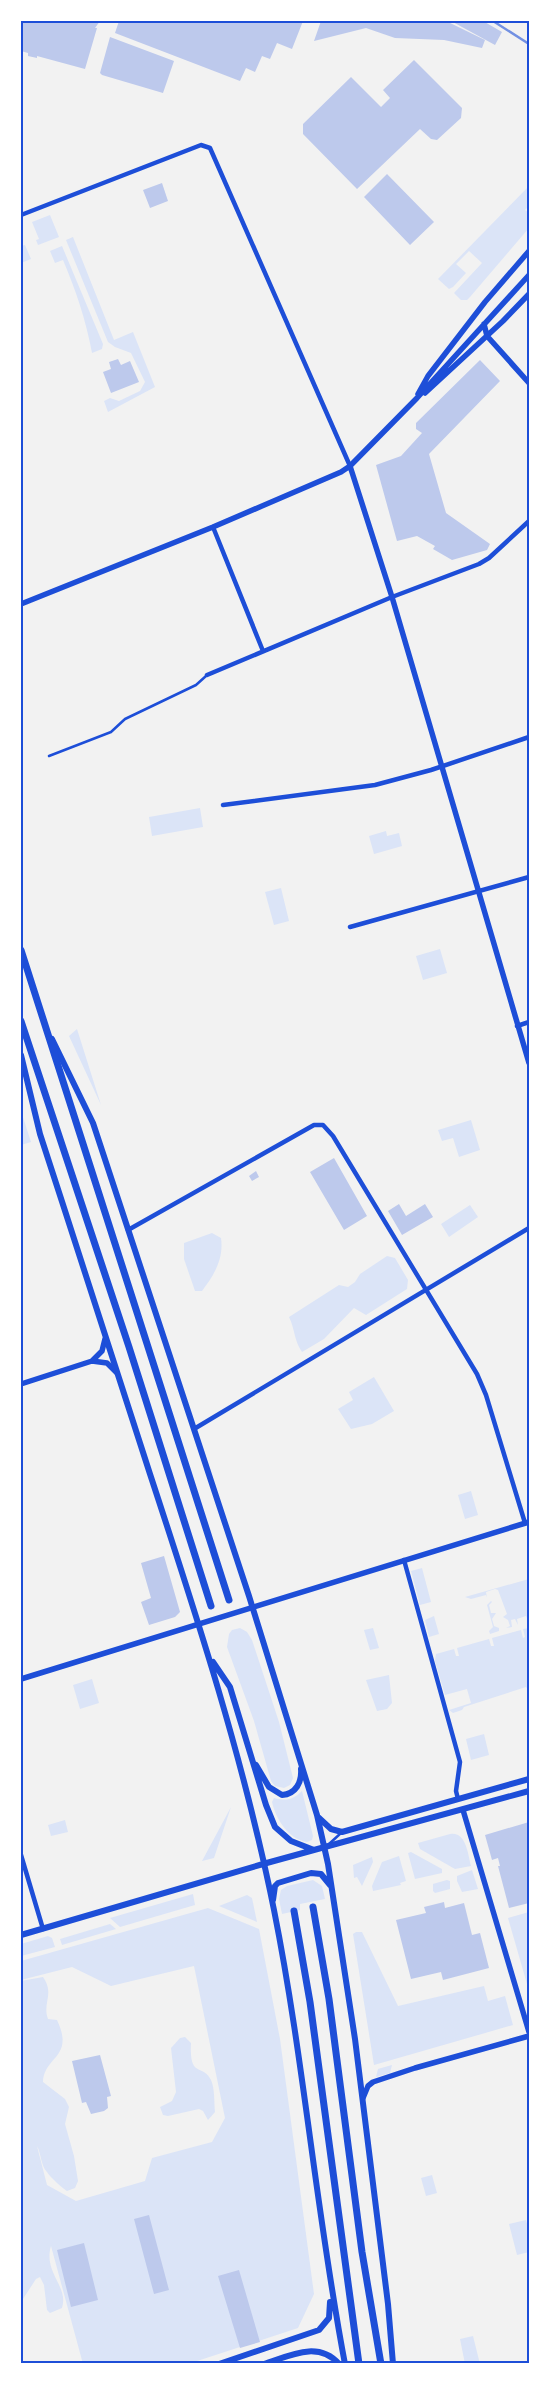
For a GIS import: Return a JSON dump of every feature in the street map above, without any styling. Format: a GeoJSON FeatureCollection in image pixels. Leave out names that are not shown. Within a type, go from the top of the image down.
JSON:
{"type":"FeatureCollection","features":[{"type":"Feature","properties":{"kind":"main road"},"geometry":{"type":"LineString","coordinates":[[21,950],[229,1600]]}},
{"type":"Feature","properties":{"kind":"main road"},"geometry":{"type":"LineString","coordinates":[[21,1021],[123,1328],[211,1606]]}},
{"type":"Feature","properties":{"kind":"main road"},"geometry":{"type":"LineString","coordinates":[[46,1027],[93,1123],[253,1607],[317,1815],[332,1888],[355,2039],[388,2304],[393,2364]]}},
{"type":"Feature","properties":{"kind":"main road"},"geometry":{"type":"LineString","coordinates":[[21,1055],[40,1134],[199,1623],[233,1742],[273,1908],[295,2034],[330,2286],[345,2364]]}},
{"type":"Feature","properties":{"kind":"main road"},"geometry":{"type":"LineString","coordinates":[[209,1657],[230,1687],[266,1805],[275,1827],[291,1841],[314,1850]]}},
{"type":"Feature","properties":{"kind":"main road"},"geometry":{"type":"LineString","coordinates":[[251,1755],[270,1787],[276,1793],[288,1794],[299,1785],[302,1777],[298,1751]]}},
{"type":"Feature","properties":{"kind":"main road"},"geometry":{"type":"LineString","coordinates":[[317,1815],[330,1829],[342,1832],[529,1779]]}},
{"type":"Feature","properties":{"kind":"main road"},"geometry":{"type":"LineString","coordinates":[[21,1935],[263,1864],[529,1791]]}},
{"type":"Feature","properties":{"kind":"main road"},"geometry":{"type":"LineString","coordinates":[[273,1908],[275,1886],[282,1880],[315,1873],[325,1879],[332,1888]]}},
{"type":"Feature","properties":{"kind":"main road"},"geometry":{"type":"LineString","coordinates":[[313,1907],[329,1999],[362,2252],[380,2364]]}},
{"type":"Feature","properties":{"kind":"main road"},"geometry":{"type":"LineString","coordinates":[[294,1911],[314,2031],[359,2364]]}},
{"type":"Feature","properties":{"kind":"main road"},"geometry":{"type":"LineString","coordinates":[[219,2364],[319,2330],[329,2318],[330,2286]]}},
{"type":"Feature","properties":{"kind":"main road"},"geometry":{"type":"LineString","coordinates":[[264,2364],[310,2350],[327,2354],[340,2364]]}},
{"type":"Feature","properties":{"kind":"street"},"geometry":{"type":"LineString","coordinates":[[21,215],[201,144],[210,148],[350,466],[392,597],[529,1064]]}},
{"type":"Feature","properties":{"kind":"street"},"geometry":{"type":"LineString","coordinates":[[417,398],[428,376],[485,302],[529,251]]}},
{"type":"Feature","properties":{"kind":"street"},"geometry":{"type":"LineString","coordinates":[[21,604],[335,476],[350,466],[417,398],[529,275]]}},
{"type":"Feature","properties":{"kind":"street"},"geometry":{"type":"LineString","coordinates":[[417,398],[432,388],[529,294]]}},
{"type":"Feature","properties":{"kind":"street"},"geometry":{"type":"LineString","coordinates":[[484,324],[487,336],[529,383]]}},
{"type":"Feature","properties":{"kind":"street"},"geometry":{"type":"LineString","coordinates":[[207,675],[392,597],[479,564],[489,558],[529,521]]}},
{"type":"Feature","properties":{"kind":"street"},"geometry":{"type":"LineString","coordinates":[[213,527],[263,651]]}},
{"type":"Feature","properties":{"kind":"street"},"geometry":{"type":"LineString","coordinates":[[223,805],[375,785],[529,738]]}},
{"type":"Feature","properties":{"kind":"street"},"geometry":{"type":"LineString","coordinates":[[350,927],[529,877]]}},
{"type":"Feature","properties":{"kind":"street"},"geometry":{"type":"LineString","coordinates":[[517,1026],[529,1022]]}},
{"type":"Feature","properties":{"kind":"street"},"geometry":{"type":"LineString","coordinates":[[21,1679],[527,1522],[480,1379],[328,1129],[319,1124],[128,1230]]}},
{"type":"Feature","properties":{"kind":"street"},"geometry":{"type":"LineString","coordinates":[[194,1429],[529,1228]]}},
{"type":"Feature","properties":{"kind":"street"},"geometry":{"type":"LineString","coordinates":[[92,1362],[102,1351],[105,1335]]}},
{"type":"Feature","properties":{"kind":"street"},"geometry":{"type":"LineString","coordinates":[[21,1384],[92,1362],[107,1363],[118,1374]]}},
{"type":"Feature","properties":{"kind":"street"},"geometry":{"type":"LineString","coordinates":[[404,1560],[460,1762],[456,1791],[458,1799]]}},
{"type":"Feature","properties":{"kind":"street"},"geometry":{"type":"LineString","coordinates":[[463,1810],[529,2032]]}},
{"type":"Feature","properties":{"kind":"street"},"geometry":{"type":"LineString","coordinates":[[21,1855],[43,1929]]}},
{"type":"Feature","properties":{"kind":"street"},"geometry":{"type":"LineString","coordinates":[[363,2107],[364,2092],[373,2082],[415,2068],[529,2036]]}},
{"type":"Feature","properties":{"kind":"lane"},"geometry":{"type":"LineString","coordinates":[[49,756],[111,732],[125,719],[196,685],[207,675]]}},
{"type":"Feature","properties":{"kind":"lane"},"geometry":{"type":"LineString","coordinates":[[324,1848],[342,1832]]}},
{"type":"Feature","properties":{"kind":"shaded area"},"geometry":{"type":"Polygon","coordinates":[[[529,186],[529,206],[525,210],[529,213],[529,228],[470,297],[467,300],[461,300],[454,293],[482,263],[469,251],[456,264],[466,273],[453,287],[449,289],[438,279],[529,186]]]}},
{"type":"Feature","properties":{"kind":"shaded area"},"geometry":{"type":"Polygon","coordinates":[[[50,215],[59,237],[38,245],[36,240],[39,239],[32,222],[50,215]]]}},
{"type":"Feature","properties":{"kind":"shaded area"},"geometry":{"type":"Polygon","coordinates":[[[73,237],[114,340],[133,332],[155,387],[108,412],[104,401],[110,398],[119,401],[140,391],[145,382],[131,353],[108,342],[66,240],[73,237]]]}},
{"type":"Feature","properties":{"kind":"shaded area"},"geometry":{"type":"Polygon","coordinates":[[[25,245],[31,259],[21,263],[21,246],[25,245]]]}},
{"type":"Feature","properties":{"kind":"shaded area"},"geometry":{"type":"Polygon","coordinates":[[[62,246],[103,344],[102,349],[92,353],[80,306],[63,260],[55,263],[50,251],[62,246]]]}},
{"type":"Feature","properties":{"kind":"shaded area"},"geometry":{"type":"Polygon","coordinates":[[[200,808],[203,827],[152,836],[149,817],[200,808]]]}},
{"type":"Feature","properties":{"kind":"shaded area"},"geometry":{"type":"Polygon","coordinates":[[[386,831],[387,836],[399,833],[402,846],[374,854],[369,836],[386,831]]]}},
{"type":"Feature","properties":{"kind":"shaded area"},"geometry":{"type":"Polygon","coordinates":[[[281,888],[289,921],[274,925],[265,892],[281,888]]]}},
{"type":"Feature","properties":{"kind":"shaded area"},"geometry":{"type":"Polygon","coordinates":[[[440,949],[447,973],[423,980],[416,956],[440,949]]]}},
{"type":"Feature","properties":{"kind":"shaded area"},"geometry":{"type":"Polygon","coordinates":[[[77,1029],[101,1105],[69,1036],[77,1029]]]}},
{"type":"Feature","properties":{"kind":"shaded area"},"geometry":{"type":"Polygon","coordinates":[[[21,1111],[31,1142],[21,1145],[21,1111]]]}},
{"type":"Feature","properties":{"kind":"shaded area"},"geometry":{"type":"Polygon","coordinates":[[[471,1120],[480,1150],[459,1157],[453,1138],[442,1141],[438,1130],[471,1120]]]}},
{"type":"Feature","properties":{"kind":"shaded area"},"geometry":{"type":"Polygon","coordinates":[[[470,1205],[478,1217],[449,1237],[441,1224],[470,1205]]]}},
{"type":"Feature","properties":{"kind":"shaded area"},"geometry":{"type":"Polygon","coordinates":[[[212,1233],[221,1238],[222,1246],[219,1260],[214,1273],[202,1291],[195,1291],[184,1259],[184,1243],[212,1233]]]}},
{"type":"Feature","properties":{"kind":"shaded area"},"geometry":{"type":"Polygon","coordinates":[[[387,1256],[395,1258],[408,1280],[407,1289],[366,1315],[354,1308],[324,1339],[302,1352],[297,1344],[289,1317],[339,1285],[348,1287],[355,1282],[360,1274],[387,1256]]]}},
{"type":"Feature","properties":{"kind":"shaded area"},"geometry":{"type":"Polygon","coordinates":[[[374,1377],[394,1411],[372,1424],[351,1429],[338,1409],[353,1400],[349,1392],[374,1377]]]}},
{"type":"Feature","properties":{"kind":"shaded area"},"geometry":{"type":"Polygon","coordinates":[[[471,1491],[478,1515],[465,1519],[458,1495],[471,1491]]]}},
{"type":"Feature","properties":{"kind":"shaded area"},"geometry":{"type":"Polygon","coordinates":[[[422,1568],[431,1602],[420,1605],[411,1571],[422,1568]]]}},
{"type":"Feature","properties":{"kind":"shaded area"},"geometry":{"type":"Polygon","coordinates":[[[529,1579],[529,1622],[526,1616],[517,1619],[518,1625],[515,1619],[511,1620],[512,1627],[506,1628],[510,1626],[508,1620],[503,1617],[507,1614],[498,1590],[486,1592],[487,1598],[486,1595],[471,1599],[465,1597],[529,1579]]]}},
{"type":"Feature","properties":{"kind":"shaded area"},"geometry":{"type":"Polygon","coordinates":[[[491,1601],[489,1605],[491,1613],[496,1613],[492,1619],[494,1626],[499,1628],[499,1631],[490,1634],[489,1631],[493,1627],[487,1605],[491,1601]]]}},
{"type":"Feature","properties":{"kind":"shaded area"},"geometry":{"type":"Polygon","coordinates":[[[434,1616],[439,1634],[429,1637],[425,1620],[434,1616]]]}},
{"type":"Feature","properties":{"kind":"shaded area"},"geometry":{"type":"Polygon","coordinates":[[[240,1628],[247,1632],[252,1640],[279,1722],[293,1778],[290,1785],[284,1788],[275,1786],[271,1781],[254,1721],[227,1647],[229,1634],[232,1630],[240,1628]]]}},
{"type":"Feature","properties":{"kind":"shaded area"},"geometry":{"type":"Polygon","coordinates":[[[373,1628],[379,1648],[370,1650],[364,1630],[373,1628]]]}},
{"type":"Feature","properties":{"kind":"shaded area"},"geometry":{"type":"Polygon","coordinates":[[[529,1628],[529,1691],[526,1687],[464,1707],[462,1710],[453,1713],[449,1710],[471,1703],[467,1689],[445,1695],[435,1661],[436,1654],[454,1649],[456,1656],[459,1656],[457,1648],[489,1639],[491,1646],[494,1646],[492,1638],[521,1630],[523,1638],[525,1637],[523,1629],[529,1628]]]}},
{"type":"Feature","properties":{"kind":"shaded area"},"geometry":{"type":"Polygon","coordinates":[[[389,1675],[392,1703],[387,1709],[377,1711],[366,1680],[389,1675]]]}},
{"type":"Feature","properties":{"kind":"shaded area"},"geometry":{"type":"Polygon","coordinates":[[[92,1679],[99,1703],[80,1709],[73,1685],[92,1679]]]}},
{"type":"Feature","properties":{"kind":"shaded area"},"geometry":{"type":"Polygon","coordinates":[[[484,1734],[489,1755],[471,1760],[466,1739],[484,1734]]]}},
{"type":"Feature","properties":{"kind":"shaded area"},"geometry":{"type":"Polygon","coordinates":[[[302,1791],[313,1836],[312,1840],[307,1842],[289,1833],[276,1815],[272,1802],[274,1798],[292,1798],[302,1791]]]}},
{"type":"Feature","properties":{"kind":"shaded area"},"geometry":{"type":"Polygon","coordinates":[[[231,1807],[214,1858],[202,1861],[231,1807]]]}},
{"type":"Feature","properties":{"kind":"shaded area"},"geometry":{"type":"Polygon","coordinates":[[[65,1820],[68,1832],[51,1836],[48,1825],[65,1820]]]}},
{"type":"Feature","properties":{"kind":"shaded area"},"geometry":{"type":"Polygon","coordinates":[[[450,1834],[460,1836],[463,1840],[471,1866],[455,1869],[420,1849],[418,1843],[450,1834]]]}},
{"type":"Feature","properties":{"kind":"shaded area"},"geometry":{"type":"Polygon","coordinates":[[[411,1852],[442,1869],[442,1873],[415,1879],[408,1853],[411,1852]]]}},
{"type":"Feature","properties":{"kind":"shaded area"},"geometry":{"type":"Polygon","coordinates":[[[399,1856],[406,1881],[400,1883],[401,1885],[373,1891],[372,1886],[382,1862],[399,1856]]]}},
{"type":"Feature","properties":{"kind":"shaded area"},"geometry":{"type":"Polygon","coordinates":[[[372,1857],[373,1862],[362,1886],[357,1877],[354,1878],[353,1865],[372,1857]]]}},
{"type":"Feature","properties":{"kind":"shaded area"},"geometry":{"type":"Polygon","coordinates":[[[472,1870],[478,1889],[462,1892],[457,1876],[472,1870]]]}},
{"type":"Feature","properties":{"kind":"shaded area"},"geometry":{"type":"Polygon","coordinates":[[[313,1880],[322,1886],[325,1899],[300,1904],[300,1910],[282,1914],[279,1899],[281,1890],[287,1886],[313,1880]]]}},
{"type":"Feature","properties":{"kind":"shaded area"},"geometry":{"type":"Polygon","coordinates":[[[447,1880],[450,1881],[450,1889],[435,1893],[433,1891],[433,1884],[447,1880]]]}},
{"type":"Feature","properties":{"kind":"shaded area"},"geometry":{"type":"Polygon","coordinates":[[[193,1894],[195,1905],[120,1927],[110,1918],[193,1894]]]}},
{"type":"Feature","properties":{"kind":"shaded area"},"geometry":{"type":"Polygon","coordinates":[[[247,1895],[252,1898],[257,1922],[219,1906],[247,1895]]]}},
{"type":"Feature","properties":{"kind":"shaded area"},"geometry":{"type":"Polygon","coordinates":[[[208,1908],[259,1929],[280,2039],[314,2294],[298,2328],[188,2364],[83,2364],[51,2246],[50,2264],[62,2293],[62,2308],[50,2313],[47,2310],[44,2285],[40,2277],[36,2279],[21,2302],[21,1981],[43,1977],[48,1988],[46,2008],[48,2019],[57,2020],[62,2033],[63,2042],[61,2049],[48,2067],[43,2082],[65,2099],[69,2107],[65,2124],[74,2156],[78,2181],[75,2188],[67,2191],[59,2185],[45,2169],[37,2146],[47,2185],[76,2201],[145,2181],[152,2158],[212,2142],[225,2118],[194,1966],[111,1986],[72,1967],[21,1980],[21,1961],[208,1908]]]}},
{"type":"Feature","properties":{"kind":"shaded area"},"geometry":{"type":"Polygon","coordinates":[[[529,1912],[529,1991],[508,1918],[529,1912]]]}},
{"type":"Feature","properties":{"kind":"shaded area"},"geometry":{"type":"Polygon","coordinates":[[[110,1924],[116,1929],[62,1945],[60,1939],[110,1924]]]}},
{"type":"Feature","properties":{"kind":"shaded area"},"geometry":{"type":"Polygon","coordinates":[[[362,1932],[398,2006],[484,1986],[488,2001],[505,1996],[513,2025],[374,2065],[353,1934],[362,1932]]]}},
{"type":"Feature","properties":{"kind":"shaded area"},"geometry":{"type":"Polygon","coordinates":[[[48,1936],[52,1938],[55,1947],[21,1956],[21,1944],[48,1936]]]}},
{"type":"Feature","properties":{"kind":"shaded area"},"geometry":{"type":"Polygon","coordinates":[[[185,2037],[191,2043],[194,2066],[208,2075],[211,2080],[215,2112],[208,2120],[203,2111],[199,2109],[168,2116],[163,2115],[160,2107],[172,2101],[176,2092],[171,2048],[180,2038],[185,2037]]]}},
{"type":"Feature","properties":{"kind":"shaded area"},"geometry":{"type":"Polygon","coordinates":[[[392,2065],[390,2073],[376,2077],[378,2069],[392,2065]]]}},
{"type":"Feature","properties":{"kind":"shaded area"},"geometry":{"type":"Polygon","coordinates":[[[432,2175],[437,2193],[426,2196],[421,2178],[432,2175]]]}},
{"type":"Feature","properties":{"kind":"shaded area"},"geometry":{"type":"Polygon","coordinates":[[[526,2220],[529,2230],[529,2252],[517,2255],[509,2224],[526,2220]]]}},
{"type":"Feature","properties":{"kind":"shaded area"},"geometry":{"type":"Polygon","coordinates":[[[473,2336],[480,2364],[465,2364],[460,2339],[473,2336]]]}},
{"type":"Feature","properties":{"kind":"building"},"geometry":{"type":"Polygon","coordinates":[[[21,21],[100,21],[95,28],[97,28],[85,69],[37,56],[37,58],[28,56],[28,53],[21,51],[21,21]]]}},
{"type":"Feature","properties":{"kind":"building"},"geometry":{"type":"Polygon","coordinates":[[[119,21],[303,21],[292,49],[277,43],[270,59],[262,56],[255,72],[246,68],[240,81],[115,33],[119,21]]]}},
{"type":"Feature","properties":{"kind":"building"},"geometry":{"type":"Polygon","coordinates":[[[321,21],[446,21],[485,40],[482,48],[444,40],[395,38],[366,28],[314,41],[321,21]]]}},
{"type":"Feature","properties":{"kind":"building"},"geometry":{"type":"Polygon","coordinates":[[[451,21],[483,21],[502,32],[495,45],[451,21]]]}},
{"type":"Feature","properties":{"kind":"building"},"geometry":{"type":"Polygon","coordinates":[[[110,37],[174,61],[163,93],[100,73],[110,37]]]}},
{"type":"Feature","properties":{"kind":"building"},"geometry":{"type":"Polygon","coordinates":[[[414,60],[462,108],[461,118],[437,140],[431,139],[420,129],[357,189],[303,134],[303,124],[351,77],[381,107],[390,98],[383,90],[414,60]]]}},
{"type":"Feature","properties":{"kind":"building"},"geometry":{"type":"Polygon","coordinates":[[[387,174],[434,222],[410,245],[364,197],[387,174]]]}},
{"type":"Feature","properties":{"kind":"building"},"geometry":{"type":"Polygon","coordinates":[[[162,183],[168,201],[150,208],[143,190],[162,183]]]}},
{"type":"Feature","properties":{"kind":"building"},"geometry":{"type":"Polygon","coordinates":[[[118,359],[121,365],[130,361],[139,382],[111,393],[103,372],[111,369],[109,362],[118,359]]]}},
{"type":"Feature","properties":{"kind":"building"},"geometry":{"type":"Polygon","coordinates":[[[480,360],[500,381],[429,454],[446,513],[490,544],[487,550],[452,560],[433,549],[435,546],[417,536],[397,541],[376,465],[401,456],[422,433],[416,429],[416,423],[480,360]]]}},
{"type":"Feature","properties":{"kind":"building"},"geometry":{"type":"Polygon","coordinates":[[[334,1158],[367,1216],[344,1230],[310,1172],[334,1158]]]}},
{"type":"Feature","properties":{"kind":"building"},"geometry":{"type":"Polygon","coordinates":[[[256,1171],[259,1177],[252,1181],[249,1176],[256,1171]]]}},
{"type":"Feature","properties":{"kind":"building"},"geometry":{"type":"Polygon","coordinates":[[[399,1204],[406,1216],[425,1204],[433,1217],[402,1235],[388,1211],[399,1204]]]}},
{"type":"Feature","properties":{"kind":"building"},"geometry":{"type":"Polygon","coordinates":[[[164,1556],[180,1612],[175,1617],[149,1625],[141,1602],[151,1598],[141,1563],[164,1556]]]}},
{"type":"Feature","properties":{"kind":"building"},"geometry":{"type":"Polygon","coordinates":[[[529,1822],[529,1903],[509,1908],[498,1866],[500,1866],[498,1858],[492,1860],[485,1835],[529,1822]]]}},
{"type":"Feature","properties":{"kind":"building"},"geometry":{"type":"Polygon","coordinates":[[[444,1902],[445,1908],[464,1903],[472,1935],[480,1933],[489,1968],[443,1980],[441,1972],[411,1979],[396,1920],[426,1913],[424,1907],[444,1902]]]}},
{"type":"Feature","properties":{"kind":"building"},"geometry":{"type":"Polygon","coordinates":[[[100,2055],[111,2096],[107,2097],[108,2108],[91,2114],[86,2102],[82,2103],[72,2061],[100,2055]]]}},
{"type":"Feature","properties":{"kind":"building"},"geometry":{"type":"Polygon","coordinates":[[[149,2215],[169,2290],[154,2294],[134,2219],[149,2215]]]}},
{"type":"Feature","properties":{"kind":"building"},"geometry":{"type":"Polygon","coordinates":[[[84,2243],[98,2300],[71,2307],[57,2250],[84,2243]]]}},
{"type":"Feature","properties":{"kind":"building"},"geometry":{"type":"Polygon","coordinates":[[[239,2270],[260,2342],[240,2348],[218,2276],[239,2270]]]}},
{"type":"Feature","properties":{"kind":"railway"},"geometry":{"type":"LineString","coordinates":[[493,21],[529,44]]}}]}
